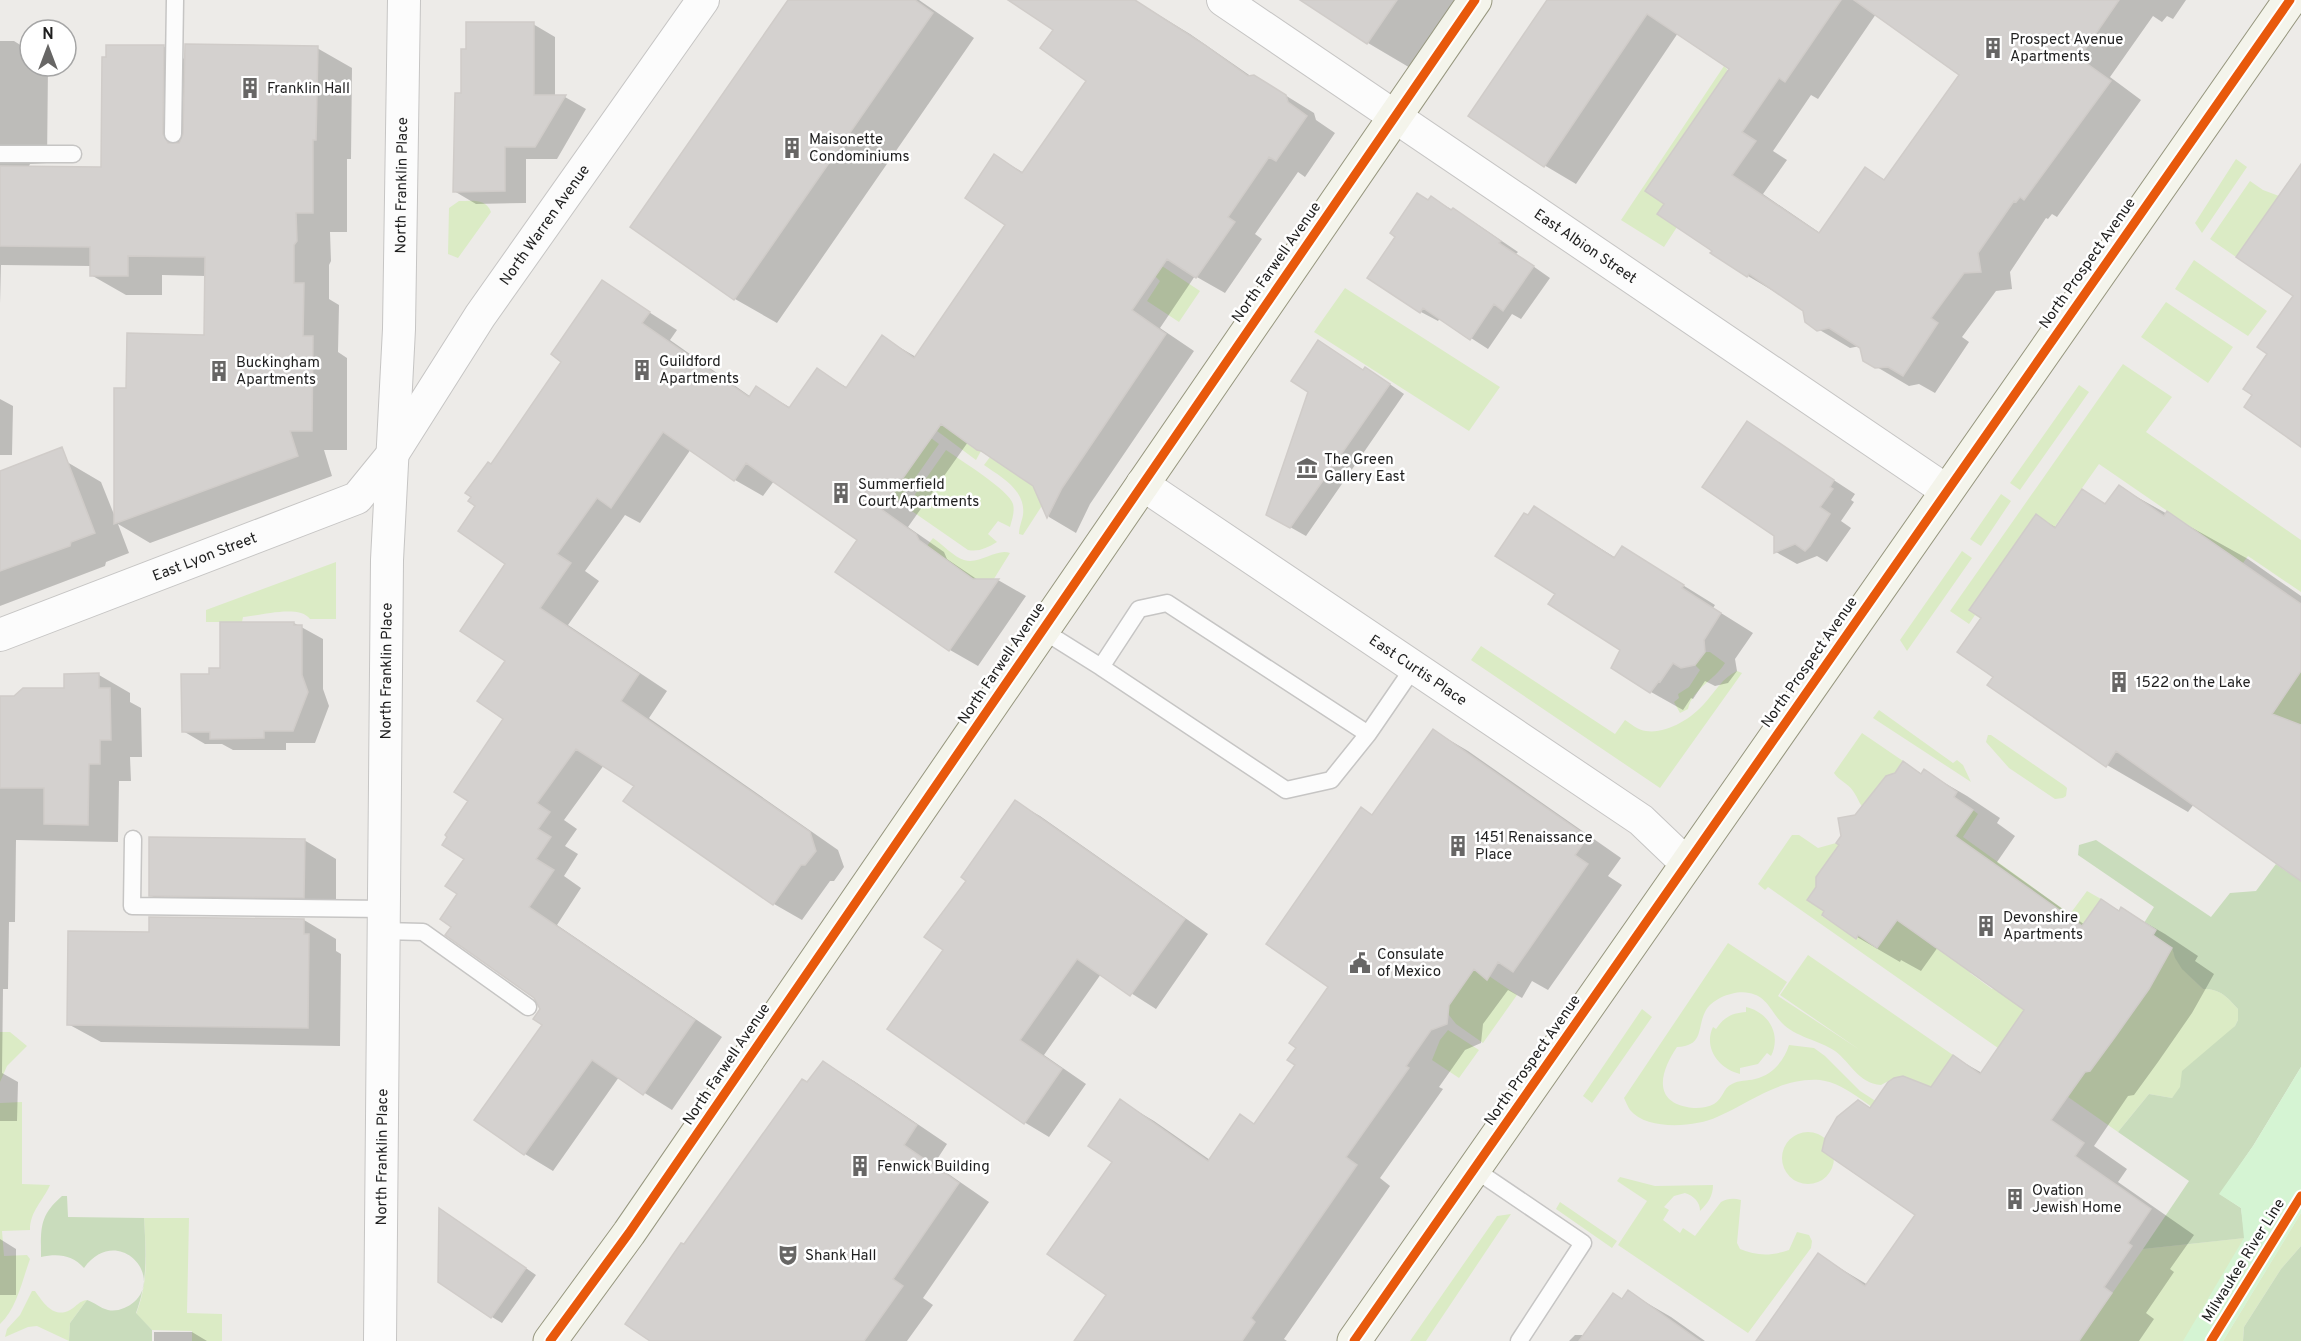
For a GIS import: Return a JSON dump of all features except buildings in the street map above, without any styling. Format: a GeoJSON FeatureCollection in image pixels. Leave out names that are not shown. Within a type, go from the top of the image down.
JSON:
{"type":"FeatureCollection","features":[{"type":"Feature","properties":{"kind":"main road","name":"North Farwell Avenue"},"geometry":{"type":"LineString","coordinates":[[549,1341],[634,1225],[1475,0]]}},
{"type":"Feature","properties":{"kind":"main road","name":"North Prospect Avenue"},"geometry":{"type":"LineString","coordinates":[[1359,1340],[1474,1169],[2290,0]]}},
{"type":"Feature","properties":{"kind":"street","name":"North Franklin Place"},"geometry":{"type":"LineString","coordinates":[[380,1341],[387,560],[399,329],[404,0]]}},
{"type":"Feature","properties":{"kind":"street","name":"North Warren Avenue"},"geometry":{"type":"LineString","coordinates":[[392,455],[480,316],[703,0]]}},
{"type":"Feature","properties":{"kind":"street","name":"East Albion Street"},"geometry":{"type":"LineString","coordinates":[[1223,0],[1947,491]]}},
{"type":"Feature","properties":{"kind":"street","name":"East Lyon Street"},"geometry":{"type":"LineString","coordinates":[[0,635],[357,498],[392,455]]}},
{"type":"Feature","properties":{"kind":"street","name":"East Curtis Place"},"geometry":{"type":"LineString","coordinates":[[1142,484],[1641,820],[1687,864]]}},
{"type":"Feature","properties":{"kind":"lane"},"geometry":{"type":"LineString","coordinates":[[173,134],[175,0]]}},
{"type":"Feature","properties":{"kind":"lane"},"geometry":{"type":"LineString","coordinates":[[0,154],[73,154]]}},
{"type":"Feature","properties":{"kind":"lane"},"geometry":{"type":"LineString","coordinates":[[1101,667],[1139,609],[1167,603],[1368,734]]}},
{"type":"Feature","properties":{"kind":"lane"},"geometry":{"type":"LineString","coordinates":[[1042,630],[1286,790],[1331,780],[1368,734],[1414,667]]}},
{"type":"Feature","properties":{"kind":"lane"},"geometry":{"type":"LineString","coordinates":[[134,839],[132,906],[383,920],[423,932],[528,1007]]}},
{"type":"Feature","properties":{"kind":"lane"},"geometry":{"type":"LineString","coordinates":[[1474,1169],[1583,1243],[1519,1341]]}},
{"type":"Feature","properties":{"kind":"green space"},"geometry":{"type":"Polygon","coordinates":[[[1724,66],[1727,69],[1724,80],[1716,87],[1645,191],[1664,204],[1657,214],[1677,227],[1664,247],[1621,220],[1724,66]]]}},
{"type":"Feature","properties":{"kind":"green space"},"geometry":{"type":"Polygon","coordinates":[[[2236,159],[2247,167],[2202,233],[2195,223],[2236,159]]]}},
{"type":"Feature","properties":{"kind":"green space"},"geometry":{"type":"Polygon","coordinates":[[[2250,181],[2263,190],[2279,196],[2236,257],[2210,239],[2250,181]]]}},
{"type":"Feature","properties":{"kind":"green space"},"geometry":{"type":"Polygon","coordinates":[[[459,201],[482,202],[491,212],[458,258],[448,254],[449,208],[459,201]]]}},
{"type":"Feature","properties":{"kind":"green space"},"geometry":{"type":"Polygon","coordinates":[[[2194,260],[2267,311],[2248,336],[2175,289],[2194,260]]]}},
{"type":"Feature","properties":{"kind":"green space"},"geometry":{"type":"Polygon","coordinates":[[[1162,266],[1200,291],[1179,322],[1147,301],[1160,281],[1155,276],[1162,266]]]}},
{"type":"Feature","properties":{"kind":"green space"},"geometry":{"type":"Polygon","coordinates":[[[1345,288],[1500,387],[1469,431],[1314,332],[1345,288]]]}},
{"type":"Feature","properties":{"kind":"green space"},"geometry":{"type":"Polygon","coordinates":[[[2166,302],[2233,347],[2208,383],[2141,337],[2166,302]]]}},
{"type":"Feature","properties":{"kind":"green space"},"geometry":{"type":"Polygon","coordinates":[[[2123,364],[2172,397],[2146,432],[2301,540],[2301,592],[2248,556],[2243,563],[2099,464],[1987,623],[1975,615],[1969,624],[1950,611],[2123,364]]]}},
{"type":"Feature","properties":{"kind":"green space"},"geometry":{"type":"Polygon","coordinates":[[[2079,385],[2089,392],[2020,490],[2010,483],[2079,385]]]}},
{"type":"Feature","properties":{"kind":"green space"},"geometry":{"type":"Polygon","coordinates":[[[945,419],[967,443],[981,451],[976,460],[937,431],[945,419]]]}},
{"type":"Feature","properties":{"kind":"green space"},"geometry":{"type":"Polygon","coordinates":[[[931,438],[939,444],[899,501],[892,493],[931,438]]]}},
{"type":"Feature","properties":{"kind":"green space"},"geometry":{"type":"Polygon","coordinates":[[[946,450],[994,483],[1010,498],[1013,504],[1010,527],[998,521],[988,534],[997,542],[986,548],[968,550],[906,507],[946,450]]]}},
{"type":"Feature","properties":{"kind":"green space"},"geometry":{"type":"Polygon","coordinates":[[[990,457],[1035,487],[1045,501],[1023,535],[1019,534],[1023,515],[1021,498],[1011,485],[984,465],[990,457]]]}},
{"type":"Feature","properties":{"kind":"green space"},"geometry":{"type":"Polygon","coordinates":[[[2001,494],[2011,501],[1981,546],[1970,539],[2001,494]]]}},
{"type":"Feature","properties":{"kind":"green space"},"geometry":{"type":"Polygon","coordinates":[[[933,538],[964,560],[970,561],[999,553],[1010,553],[992,582],[973,579],[927,546],[933,538]]]}},
{"type":"Feature","properties":{"kind":"green space"},"geometry":{"type":"Polygon","coordinates":[[[1962,551],[1972,558],[1907,651],[1900,640],[1962,551]]]}},
{"type":"Feature","properties":{"kind":"green space"},"geometry":{"type":"Polygon","coordinates":[[[336,562],[336,619],[310,619],[297,612],[278,612],[243,617],[242,622],[206,622],[206,610],[336,562]]]}},
{"type":"Feature","properties":{"kind":"green space"},"geometry":{"type":"Polygon","coordinates":[[[1481,646],[1615,734],[1625,720],[1646,731],[1670,728],[1699,710],[1727,677],[1737,671],[1742,673],[1660,788],[1471,660],[1481,646]]]}},
{"type":"Feature","properties":{"kind":"green space"},"geometry":{"type":"Polygon","coordinates":[[[1705,652],[1710,652],[1725,663],[1694,695],[1688,709],[1680,713],[1674,702],[1679,698],[1678,694],[1689,687],[1700,670],[1695,665],[1705,652]]]}},
{"type":"Feature","properties":{"kind":"green space"},"geometry":{"type":"Polygon","coordinates":[[[2301,671],[2301,725],[2272,714],[2301,671]]]}},
{"type":"Feature","properties":{"kind":"green space"},"geometry":{"type":"Polygon","coordinates":[[[1879,710],[1953,763],[1957,760],[1963,765],[1971,782],[1873,718],[1879,710]]]}},
{"type":"Feature","properties":{"kind":"green space"},"geometry":{"type":"Polygon","coordinates":[[[1862,733],[1903,761],[1893,776],[1886,776],[1868,812],[1851,788],[1834,773],[1862,733]]]}},
{"type":"Feature","properties":{"kind":"green space"},"geometry":{"type":"Polygon","coordinates":[[[1988,735],[2065,786],[2066,796],[2055,799],[2009,768],[1986,742],[1988,735]]]}},
{"type":"Feature","properties":{"kind":"green space"},"geometry":{"type":"Polygon","coordinates":[[[1973,810],[1978,814],[1963,837],[2070,914],[2087,891],[2101,899],[2075,936],[1947,847],[1973,810]]]}},
{"type":"Feature","properties":{"kind":"green space"},"geometry":{"type":"Polygon","coordinates":[[[1792,835],[1799,835],[1818,848],[1836,843],[1843,848],[1816,877],[1818,884],[1807,899],[1824,911],[1822,916],[1856,938],[1903,911],[1914,932],[1935,948],[1937,945],[1972,970],[1970,973],[1992,989],[1995,986],[2026,1007],[2006,1037],[2075,1085],[2085,1072],[2090,1071],[2096,1058],[2115,1037],[2143,997],[2151,978],[2156,977],[2172,948],[2181,965],[2203,989],[2219,992],[2238,1009],[2238,1020],[2172,1098],[2149,1094],[2118,1132],[1768,887],[1765,890],[1758,884],[1792,835]]]}},
{"type":"Feature","properties":{"kind":"green space"},"geometry":{"type":"Polygon","coordinates":[[[2096,840],[2211,917],[2230,893],[2256,891],[2276,864],[2301,881],[2301,1067],[2253,1146],[2220,1194],[2241,1208],[2245,1238],[2143,1249],[2189,1181],[2118,1132],[2149,1094],[2172,1098],[2180,1087],[2182,1071],[2235,1026],[2238,1020],[2238,1009],[2219,992],[2203,989],[2182,969],[2172,948],[2153,935],[2144,923],[2154,907],[2078,855],[2079,845],[2096,840]]]}},
{"type":"Feature","properties":{"kind":"green space"},"geometry":{"type":"Polygon","coordinates":[[[1728,943],[1787,982],[1778,996],[1860,1050],[1780,995],[1808,955],[1953,1055],[1922,1101],[1894,1078],[1881,1085],[1866,1081],[1835,1051],[1787,1028],[1760,997],[1743,992],[1724,996],[1708,1007],[1696,1040],[1686,1046],[1677,1047],[1664,1074],[1664,1091],[1668,1098],[1690,1108],[1711,1105],[1717,1102],[1732,1084],[1752,1080],[1772,1071],[1781,1062],[1789,1045],[1814,1048],[1860,1091],[1885,1107],[1902,1130],[1852,1093],[1830,1082],[1820,1080],[1792,1082],[1779,1086],[1717,1117],[1685,1125],[1659,1124],[1648,1121],[1638,1117],[1630,1110],[1624,1098],[1728,943]]]}},
{"type":"Feature","properties":{"kind":"green space"},"geometry":{"type":"Polygon","coordinates":[[[1470,967],[1487,979],[1489,976],[1517,995],[1483,1043],[1456,1024],[1445,1010],[1470,967]]]}},
{"type":"Feature","properties":{"kind":"green space"},"geometry":{"type":"Polygon","coordinates":[[[1746,1007],[1766,1019],[1774,1032],[1775,1040],[1771,1056],[1767,1053],[1758,1064],[1740,1068],[1740,1074],[1726,1068],[1715,1056],[1710,1035],[1713,1027],[1716,1029],[1722,1021],[1732,1015],[1746,1012],[1746,1007]]]}},
{"type":"Feature","properties":{"kind":"green space"},"geometry":{"type":"Polygon","coordinates":[[[1642,1009],[1652,1017],[1592,1103],[1583,1096],[1642,1009]]]}},
{"type":"Feature","properties":{"kind":"green space"},"geometry":{"type":"Polygon","coordinates":[[[1448,1030],[1479,1050],[1459,1078],[1432,1060],[1440,1040],[1448,1030]]]}},
{"type":"Feature","properties":{"kind":"green space"},"geometry":{"type":"Polygon","coordinates":[[[0,1032],[10,1032],[27,1046],[7,1066],[0,1082],[0,1032]]]}},
{"type":"Feature","properties":{"kind":"green space"},"geometry":{"type":"Polygon","coordinates":[[[2301,1067],[2301,1175],[2200,1341],[2079,1341],[2143,1249],[2244,1238],[2301,1067]]]}},
{"type":"Feature","properties":{"kind":"green space"},"geometry":{"type":"Polygon","coordinates":[[[2301,1067],[2301,1213],[2223,1341],[2183,1341],[2244,1238],[2241,1208],[2219,1194],[2253,1146],[2301,1067]]]}},
{"type":"Feature","properties":{"kind":"green space"},"geometry":{"type":"Polygon","coordinates":[[[22,1102],[22,1184],[50,1185],[34,1212],[30,1230],[2,1231],[4,1256],[27,1255],[30,1259],[15,1302],[0,1324],[0,1103],[22,1102]]]}},
{"type":"Feature","properties":{"kind":"green space"},"geometry":{"type":"Polygon","coordinates":[[[1803,1132],[1813,1132],[1827,1139],[1834,1158],[1827,1177],[1813,1184],[1803,1184],[1793,1180],[1786,1173],[1782,1163],[1782,1153],[1786,1143],[1793,1136],[1803,1132]]]}},
{"type":"Feature","properties":{"kind":"green space"},"geometry":{"type":"Polygon","coordinates":[[[1620,1177],[1655,1186],[1713,1185],[1710,1199],[1700,1211],[1696,1200],[1685,1193],[1674,1196],[1664,1207],[1669,1210],[1663,1220],[1680,1233],[1683,1228],[1695,1236],[1721,1202],[1736,1199],[1741,1200],[1737,1243],[1740,1249],[1758,1254],[1783,1252],[1789,1250],[1797,1232],[1809,1235],[1812,1241],[1811,1248],[1748,1333],[1618,1245],[1647,1201],[1617,1181],[1620,1177]]]}},
{"type":"Feature","properties":{"kind":"green space"},"geometry":{"type":"Polygon","coordinates":[[[62,1196],[67,1196],[68,1217],[144,1218],[146,1255],[144,1279],[140,1267],[133,1258],[122,1252],[110,1251],[97,1256],[84,1268],[75,1260],[65,1256],[41,1257],[43,1223],[49,1210],[62,1196]]]}},
{"type":"Feature","properties":{"kind":"green space"},"geometry":{"type":"Polygon","coordinates":[[[1560,1202],[1617,1241],[1612,1248],[1556,1209],[1560,1202]]]}},
{"type":"Feature","properties":{"kind":"green space"},"geometry":{"type":"Polygon","coordinates":[[[2301,1213],[2301,1246],[2281,1269],[2244,1327],[2243,1341],[2223,1341],[2301,1213]]]}},
{"type":"Feature","properties":{"kind":"green space"},"geometry":{"type":"Polygon","coordinates":[[[1511,1214],[1426,1341],[1410,1341],[1497,1216],[1511,1214]]]}},
{"type":"Feature","properties":{"kind":"green space"},"geometry":{"type":"Polygon","coordinates":[[[144,1218],[189,1218],[187,1313],[222,1314],[222,1341],[192,1341],[192,1331],[152,1330],[136,1314],[145,1278],[144,1218]]]}},
{"type":"Feature","properties":{"kind":"green space"},"geometry":{"type":"Polygon","coordinates":[[[2301,1246],[2301,1341],[2243,1341],[2244,1327],[2281,1269],[2301,1246]]]}},
{"type":"Feature","properties":{"kind":"green space"},"geometry":{"type":"Polygon","coordinates":[[[144,1280],[143,1289],[136,1313],[152,1330],[152,1341],[69,1341],[70,1323],[87,1300],[108,1310],[128,1306],[142,1291],[144,1280]]]}},
{"type":"Feature","properties":{"kind":"green space"},"geometry":{"type":"Polygon","coordinates":[[[32,1291],[35,1291],[49,1308],[58,1312],[70,1310],[87,1300],[70,1323],[69,1341],[37,1326],[28,1327],[5,1337],[7,1329],[20,1315],[32,1291]]]}},
{"type":"Feature","properties":{"kind":"cycle path"},"geometry":{"type":"LineString","coordinates":[[550,1341],[629,1233],[1475,0]]}},
{"type":"Feature","properties":{"kind":"cycle path"},"geometry":{"type":"LineString","coordinates":[[1354,1341],[2290,0]]}},
{"type":"Feature","properties":{"kind":"cycle path","name":"Milwaukee River Line"},"geometry":{"type":"LineString","coordinates":[[2211,1341],[2301,1196]]}},
{"type":"Feature","properties":{"kind":"place","name":"Prospect Avenue Apartments"},"geometry":{"type":"Point","coordinates":[1993,48]}},
{"type":"Feature","properties":{"kind":"place","name":"Franklin Hall"},"geometry":{"type":"Point","coordinates":[250,88]}},
{"type":"Feature","properties":{"kind":"place","name":"Maisonette Condominiums"},"geometry":{"type":"Point","coordinates":[792,148]}},
{"type":"Feature","properties":{"kind":"place","name":"Guildford Apartments"},"geometry":{"type":"Point","coordinates":[642,370]}},
{"type":"Feature","properties":{"kind":"place","name":"Buckingham Apartments"},"geometry":{"type":"Point","coordinates":[219,371]}},
{"type":"Feature","properties":{"kind":"place","name":"The Green Gallery East"},"geometry":{"type":"Point","coordinates":[1307,468]}},
{"type":"Feature","properties":{"kind":"place","name":"Summerfield Court Apartments"},"geometry":{"type":"Point","coordinates":[841,493]}},
{"type":"Feature","properties":{"kind":"place","name":"1522 on the Lake"},"geometry":{"type":"Point","coordinates":[2119,682]}},
{"type":"Feature","properties":{"kind":"place","name":"1451 Renaissance Place"},"geometry":{"type":"Point","coordinates":[1458,846]}},
{"type":"Feature","properties":{"kind":"place","name":"Devonshire Apartments"},"geometry":{"type":"Point","coordinates":[1986,926]}},
{"type":"Feature","properties":{"kind":"place","name":"Consulate of Mexico"},"geometry":{"type":"Point","coordinates":[1360,963]}},
{"type":"Feature","properties":{"kind":"place","name":"Fenwick Building"},"geometry":{"type":"Point","coordinates":[860,1166]}},
{"type":"Feature","properties":{"kind":"place","name":"Ovation Jewish Home"},"geometry":{"type":"Point","coordinates":[2015,1199]}},
{"type":"Feature","properties":{"kind":"place","name":"Shank Hall"},"geometry":{"type":"Point","coordinates":[788,1255]}}]}
